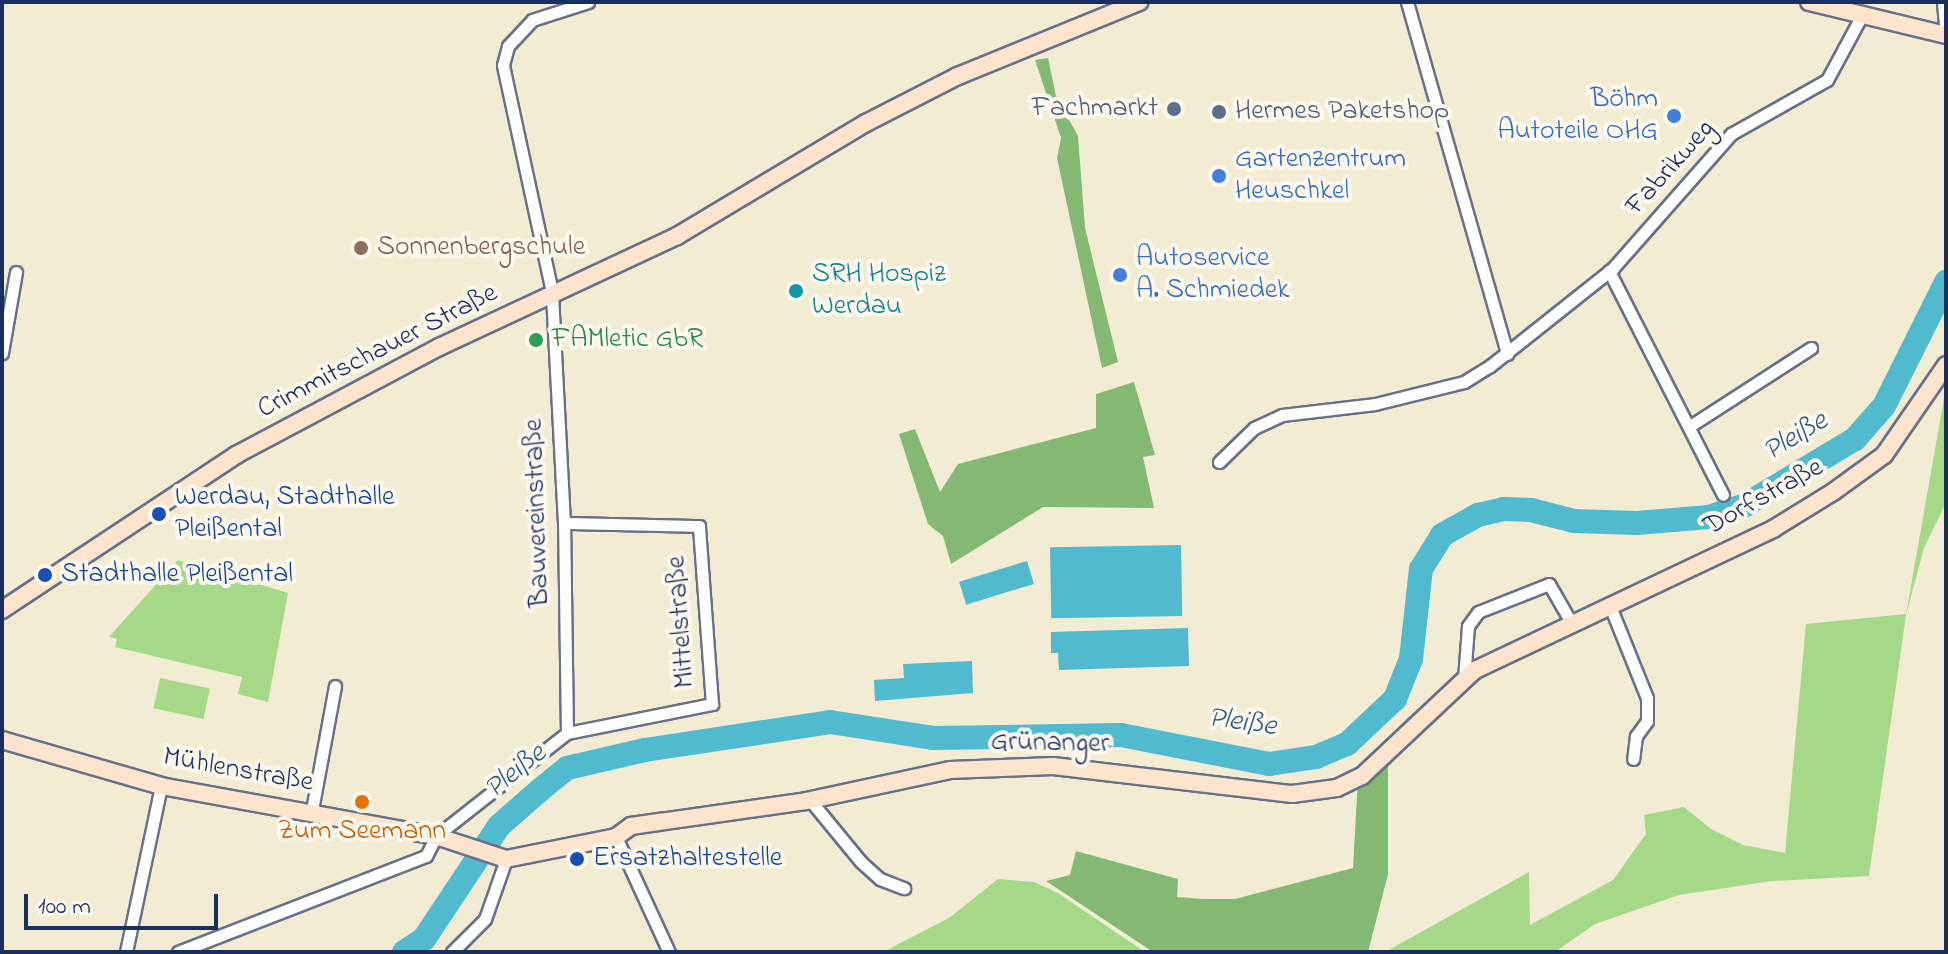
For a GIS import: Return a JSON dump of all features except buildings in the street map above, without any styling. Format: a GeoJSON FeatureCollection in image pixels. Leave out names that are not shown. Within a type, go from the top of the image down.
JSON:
{"type":"FeatureCollection","features":[{"type":"Feature","properties":{"kind":"street","name":"Bauvereinstraße"},"geometry":{"type":"LineString","coordinates":[[567,733],[564,523],[552,292],[503,65],[508,46],[532,20],[588,2]]}},
{"type":"Feature","properties":{"kind":"street","name":"Crimmitschauer Straße"},"geometry":{"type":"LineString","coordinates":[[2,610],[236,455],[552,292],[677,236],[866,123],[958,76],[1139,2]]}},
{"type":"Feature","properties":{"kind":"street"},"geometry":{"type":"LineString","coordinates":[[1407,2],[1507,354]]}},
{"type":"Feature","properties":{"kind":"street"},"geometry":{"type":"LineString","coordinates":[[1809,2],[1946,35],[1943,2]]}},
{"type":"Feature","properties":{"kind":"street","name":"Fabrikweg"},"geometry":{"type":"LineString","coordinates":[[1219,462],[1254,428],[1282,415],[1375,404],[1464,382],[1507,354],[1609,271],[1731,134],[1827,80],[1862,15]]}},
{"type":"Feature","properties":{"kind":"street"},"geometry":{"type":"LineString","coordinates":[[1609,271],[1723,495]]}},
{"type":"Feature","properties":{"kind":"street"},"geometry":{"type":"LineString","coordinates":[[2,353],[16,272]]}},
{"type":"Feature","properties":{"kind":"street"},"geometry":{"type":"LineString","coordinates":[[1690,426],[1811,348]]}},
{"type":"Feature","properties":{"kind":"street","name":"Dorfstraße"},"geometry":{"type":"LineString","coordinates":[[1292,794],[1337,788],[1358,778],[1464,679],[1492,660],[1773,529],[1859,474],[1884,455],[1913,420],[1946,365]]}},
{"type":"Feature","properties":{"kind":"street","name":"Mittelstraße"},"geometry":{"type":"LineString","coordinates":[[564,523],[699,526],[712,704],[567,733]]}},
{"type":"Feature","properties":{"kind":"street"},"geometry":{"type":"LineString","coordinates":[[1464,679],[1468,626],[1478,612],[1549,584],[1572,624]]}},
{"type":"Feature","properties":{"kind":"street"},"geometry":{"type":"LineString","coordinates":[[1610,606],[1647,698],[1647,721],[1636,736],[1633,759]]}},
{"type":"Feature","properties":{"kind":"street"},"geometry":{"type":"LineString","coordinates":[[312,810],[335,686]]}},
{"type":"Feature","properties":{"kind":"street"},"geometry":{"type":"LineString","coordinates":[[178,952],[426,856],[436,836],[567,733]]}},
{"type":"Feature","properties":{"kind":"street","name":"Mühlenstraße"},"geometry":{"type":"LineString","coordinates":[[2,740],[161,786],[312,810],[436,836],[501,857]]}},
{"type":"Feature","properties":{"kind":"street","name":"Grünanger"},"geometry":{"type":"LineString","coordinates":[[501,857],[616,837],[631,826],[810,800],[950,770],[1053,766],[1292,794]]}},
{"type":"Feature","properties":{"kind":"street"},"geometry":{"type":"LineString","coordinates":[[126,952],[161,786]]}},
{"type":"Feature","properties":{"kind":"street"},"geometry":{"type":"LineString","coordinates":[[810,800],[861,862],[880,879],[904,888]]}},
{"type":"Feature","properties":{"kind":"street"},"geometry":{"type":"LineString","coordinates":[[616,837],[669,952]]}},
{"type":"Feature","properties":{"kind":"street"},"geometry":{"type":"LineString","coordinates":[[452,952],[485,919],[501,857]]}},
{"type":"Feature","properties":{"kind":"green space"},"geometry":{"type":"Polygon","coordinates":[[[1048,58],[1056,96],[1078,136],[1085,228],[1118,362],[1102,368],[1057,158],[1061,138],[1035,60],[1048,58]]]}},
{"type":"Feature","properties":{"kind":"green space"},"geometry":{"type":"Polygon","coordinates":[[[1134,382],[1155,455],[1143,457],[1154,508],[1043,507],[951,564],[943,536],[928,524],[899,434],[915,429],[940,492],[958,464],[1096,428],[1096,394],[1134,382]]]}},
{"type":"Feature","properties":{"kind":"green space"},"geometry":{"type":"Polygon","coordinates":[[[1946,387],[1946,503],[1924,548],[1906,615],[1869,876],[1772,881],[1679,895],[1595,924],[1555,952],[1385,952],[1529,872],[1530,925],[1613,880],[1646,834],[1644,815],[1684,807],[1711,829],[1743,845],[1785,853],[1806,624],[1906,614],[1946,387]]]}},
{"type":"Feature","properties":{"kind":"green space"},"geometry":{"type":"Polygon","coordinates":[[[178,560],[288,593],[268,702],[238,694],[242,677],[115,647],[117,639],[109,637],[178,560]]]}},
{"type":"Feature","properties":{"kind":"green space"},"geometry":{"type":"Polygon","coordinates":[[[160,678],[210,689],[203,719],[154,708],[160,678]]]}},
{"type":"Feature","properties":{"kind":"green space"},"geometry":{"type":"Polygon","coordinates":[[[1388,751],[1388,874],[1368,952],[1153,952],[1046,881],[1070,875],[1076,851],[1178,879],[1177,897],[1203,899],[1235,899],[1353,868],[1358,778],[1388,751]]]}},
{"type":"Feature","properties":{"kind":"green space"},"geometry":{"type":"Polygon","coordinates":[[[998,879],[1034,882],[1058,893],[1145,952],[883,952],[949,918],[998,879]]]}},
{"type":"Feature","properties":{"kind":"water"},"geometry":{"type":"Polygon","coordinates":[[[1181,545],[1182,616],[1051,618],[1050,547],[1181,545]]]}},
{"type":"Feature","properties":{"kind":"water"},"geometry":{"type":"Polygon","coordinates":[[[1027,561],[1034,584],[966,605],[959,582],[1027,561]]]}},
{"type":"Feature","properties":{"kind":"water"},"geometry":{"type":"Polygon","coordinates":[[[1188,628],[1189,666],[1059,670],[1058,653],[1051,653],[1051,632],[1188,628]]]}},
{"type":"Feature","properties":{"kind":"water"},"geometry":{"type":"Polygon","coordinates":[[[972,661],[973,693],[875,701],[874,680],[904,678],[903,664],[972,661]]]}},
{"type":"Feature","properties":{"kind":"waterway","name":"Pleiße"},"geometry":{"type":"LineString","coordinates":[[404,952],[424,939],[499,826],[540,790],[567,768],[645,750],[830,722],[933,738],[1121,735],[1269,764],[1316,757],[1347,744],[1395,699],[1411,659],[1421,569],[1442,535],[1478,515],[1503,509],[1531,510],[1574,521],[1637,523],[1709,517],[1745,505],[1855,439],[1884,406],[1946,282]]}},
{"type":"Feature","properties":{"kind":"place","name":"Fachmarkt"},"geometry":{"type":"Point","coordinates":[1174,109]}},
{"type":"Feature","properties":{"kind":"place","name":"Hermes Paketshop"},"geometry":{"type":"Point","coordinates":[1219,112]}},
{"type":"Feature","properties":{"kind":"place","name":"Böhm Autoteile OHG"},"geometry":{"type":"Point","coordinates":[1674,116]}},
{"type":"Feature","properties":{"kind":"place","name":"Gartenzentrum Heuschkel"},"geometry":{"type":"Point","coordinates":[1219,176]}},
{"type":"Feature","properties":{"kind":"place","name":"Sonnenbergschule"},"geometry":{"type":"Point","coordinates":[361,248]}},
{"type":"Feature","properties":{"kind":"place","name":"Autoservice A. Schmiedek"},"geometry":{"type":"Point","coordinates":[1120,275]}},
{"type":"Feature","properties":{"kind":"place","name":"SRH Hospiz Werdau"},"geometry":{"type":"Point","coordinates":[796,291]}},
{"type":"Feature","properties":{"kind":"place","name":"FAMletic GbR"},"geometry":{"type":"Point","coordinates":[536,340]}},
{"type":"Feature","properties":{"kind":"place","name":"Werdau, Stadthalle Pleißental"},"geometry":{"type":"Point","coordinates":[159,514]}},
{"type":"Feature","properties":{"kind":"place","name":"Stadthalle Pleißental"},"geometry":{"type":"Point","coordinates":[45,575]}},
{"type":"Feature","properties":{"kind":"place","name":"Zum Seemann"},"geometry":{"type":"Point","coordinates":[362,802]}},
{"type":"Feature","properties":{"kind":"place","name":"Ersatzhaltestelle"},"geometry":{"type":"Point","coordinates":[577,859]}}]}
